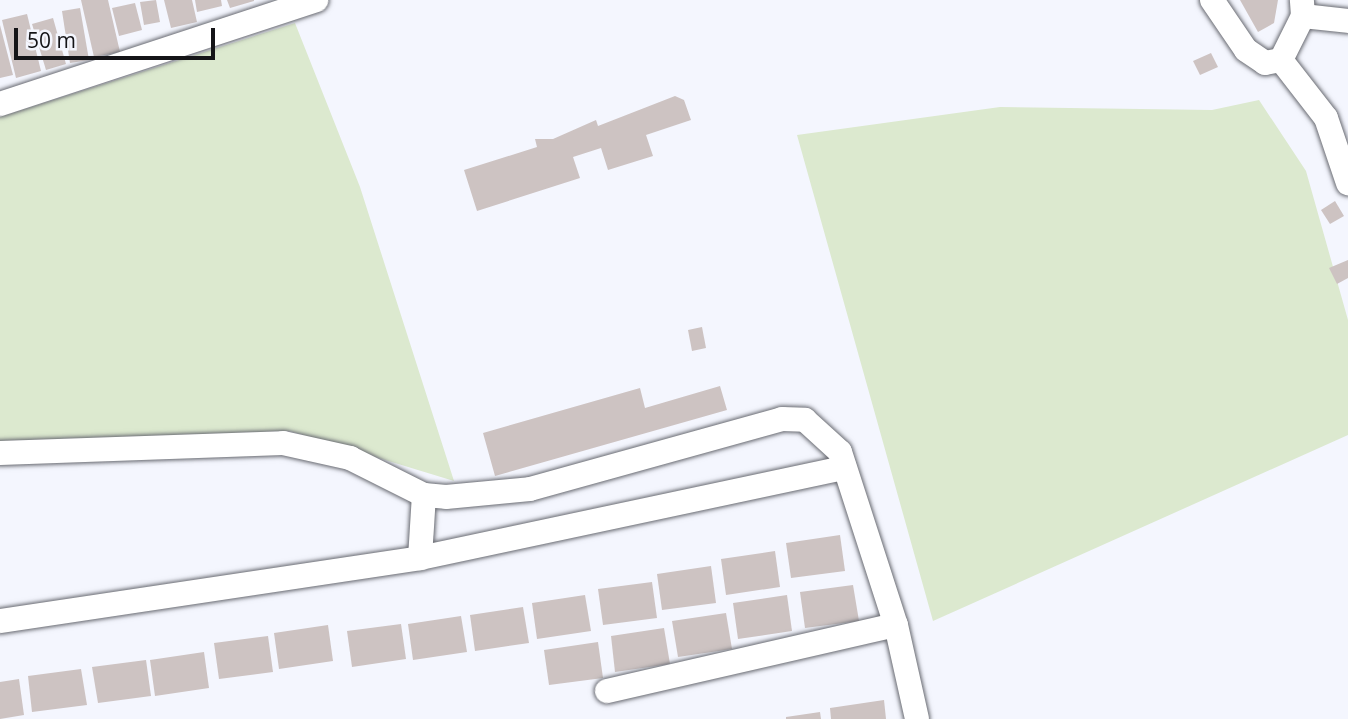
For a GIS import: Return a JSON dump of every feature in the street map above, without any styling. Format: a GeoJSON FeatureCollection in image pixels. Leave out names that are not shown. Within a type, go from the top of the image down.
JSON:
{"type":"FeatureCollection","features":[{"type":"Feature","properties":{"kind":"street"},"geometry":{"type":"LineString","coordinates":[[1212,0],[1246,50],[1265,63],[1281,60]]}},
{"type":"Feature","properties":{"kind":"street"},"geometry":{"type":"LineString","coordinates":[[0,104],[310,1]]}},
{"type":"Feature","properties":{"kind":"street"},"geometry":{"type":"LineString","coordinates":[[1281,60],[1302,8],[1348,21]]}},
{"type":"Feature","properties":{"kind":"street"},"geometry":{"type":"LineString","coordinates":[[1281,60],[1326,118],[1348,183]]}},
{"type":"Feature","properties":{"kind":"street"},"geometry":{"type":"LineString","coordinates":[[0,453],[283,443],[350,458],[424,495],[530,489],[782,419],[805,420],[825,433],[845,468],[896,625],[917,719]]}},
{"type":"Feature","properties":{"kind":"street"},"geometry":{"type":"LineString","coordinates":[[0,621],[420,558],[845,468]]}},
{"type":"Feature","properties":{"kind":"street"},"geometry":{"type":"LineString","coordinates":[[420,558],[424,495]]}},
{"type":"Feature","properties":{"kind":"street"},"geometry":{"type":"LineString","coordinates":[[607,691],[896,625]]}},
{"type":"Feature","properties":{"kind":"green space"},"geometry":{"type":"Polygon","coordinates":[[[295,23],[360,187],[454,481],[290,431],[0,441],[0,117],[295,23]]]}},
{"type":"Feature","properties":{"kind":"green space"},"geometry":{"type":"Polygon","coordinates":[[[1259,100],[1306,171],[1348,320],[1348,435],[933,621],[797,135],[1000,107],[1212,110],[1259,100]]]}},
{"type":"Feature","properties":{"kind":"building"},"geometry":{"type":"Polygon","coordinates":[[[81,0],[108,0],[120,52],[94,57],[81,0]]]}},
{"type":"Feature","properties":{"kind":"building"},"geometry":{"type":"Polygon","coordinates":[[[156,0],[160,22],[144,25],[140,2],[156,0]]]}},
{"type":"Feature","properties":{"kind":"building"},"geometry":{"type":"Polygon","coordinates":[[[164,0],[192,0],[197,22],[171,28],[164,0]]]}},
{"type":"Feature","properties":{"kind":"building"},"geometry":{"type":"Polygon","coordinates":[[[195,0],[221,0],[222,6],[197,12],[195,0]]]}},
{"type":"Feature","properties":{"kind":"building"},"geometry":{"type":"Polygon","coordinates":[[[227,0],[254,0],[254,1],[230,8],[227,0]]]}},
{"type":"Feature","properties":{"kind":"building"},"geometry":{"type":"Polygon","coordinates":[[[1240,0],[1278,0],[1274,23],[1258,32],[1240,0]]]}},
{"type":"Feature","properties":{"kind":"building"},"geometry":{"type":"Polygon","coordinates":[[[135,3],[142,30],[119,36],[112,8],[135,3]]]}},
{"type":"Feature","properties":{"kind":"building"},"geometry":{"type":"Polygon","coordinates":[[[80,8],[89,60],[70,63],[62,11],[80,8]]]}},
{"type":"Feature","properties":{"kind":"building"},"geometry":{"type":"Polygon","coordinates":[[[27,14],[41,71],[16,78],[2,20],[27,14]]]}},
{"type":"Feature","properties":{"kind":"building"},"geometry":{"type":"Polygon","coordinates":[[[53,18],[66,64],[46,70],[32,24],[53,18]]]}},
{"type":"Feature","properties":{"kind":"building"},"geometry":{"type":"Polygon","coordinates":[[[0,25],[13,75],[0,78],[0,25]]]}},
{"type":"Feature","properties":{"kind":"building"},"geometry":{"type":"Polygon","coordinates":[[[1211,53],[1218,67],[1200,75],[1193,61],[1211,53]]]}},
{"type":"Feature","properties":{"kind":"building"},"geometry":{"type":"Polygon","coordinates":[[[675,96],[684,100],[691,120],[646,135],[653,156],[608,170],[601,148],[573,157],[580,178],[477,211],[464,170],[537,147],[535,139],[553,139],[596,120],[598,126],[675,96]]]}},
{"type":"Feature","properties":{"kind":"building"},"geometry":{"type":"Polygon","coordinates":[[[1335,201],[1344,216],[1330,224],[1321,210],[1335,201]]]}},
{"type":"Feature","properties":{"kind":"building"},"geometry":{"type":"Polygon","coordinates":[[[1348,260],[1348,278],[1337,284],[1329,268],[1348,260]]]}},
{"type":"Feature","properties":{"kind":"building"},"geometry":{"type":"Polygon","coordinates":[[[702,327],[706,348],[692,351],[688,330],[702,327]]]}},
{"type":"Feature","properties":{"kind":"building"},"geometry":{"type":"Polygon","coordinates":[[[720,386],[727,410],[495,476],[483,433],[640,388],[645,408],[720,386]]]}},
{"type":"Feature","properties":{"kind":"building"},"geometry":{"type":"Polygon","coordinates":[[[840,535],[845,571],[791,578],[786,543],[840,535]]]}},
{"type":"Feature","properties":{"kind":"building"},"geometry":{"type":"Polygon","coordinates":[[[775,551],[780,587],[726,595],[721,559],[775,551]]]}},
{"type":"Feature","properties":{"kind":"building"},"geometry":{"type":"Polygon","coordinates":[[[711,566],[716,603],[662,610],[657,574],[711,566]]]}},
{"type":"Feature","properties":{"kind":"building"},"geometry":{"type":"Polygon","coordinates":[[[652,582],[657,618],[603,625],[598,589],[652,582]]]}},
{"type":"Feature","properties":{"kind":"building"},"geometry":{"type":"Polygon","coordinates":[[[853,585],[859,621],[805,628],[800,592],[853,585]]]}},
{"type":"Feature","properties":{"kind":"building"},"geometry":{"type":"Polygon","coordinates":[[[585,595],[591,631],[537,639],[532,603],[585,595]]]}},
{"type":"Feature","properties":{"kind":"building"},"geometry":{"type":"Polygon","coordinates":[[[787,595],[792,631],[738,639],[733,603],[787,595]]]}},
{"type":"Feature","properties":{"kind":"building"},"geometry":{"type":"Polygon","coordinates":[[[523,607],[529,643],[475,651],[470,615],[523,607]]]}},
{"type":"Feature","properties":{"kind":"building"},"geometry":{"type":"Polygon","coordinates":[[[726,613],[732,649],[678,657],[672,621],[726,613]]]}},
{"type":"Feature","properties":{"kind":"building"},"geometry":{"type":"Polygon","coordinates":[[[461,616],[467,652],[413,660],[408,624],[461,616]]]}},
{"type":"Feature","properties":{"kind":"building"},"geometry":{"type":"Polygon","coordinates":[[[401,624],[406,659],[352,667],[347,631],[401,624]]]}},
{"type":"Feature","properties":{"kind":"building"},"geometry":{"type":"Polygon","coordinates":[[[328,625],[333,661],[279,669],[274,633],[328,625]]]}},
{"type":"Feature","properties":{"kind":"building"},"geometry":{"type":"Polygon","coordinates":[[[664,628],[670,664],[615,672],[611,636],[664,628]]]}},
{"type":"Feature","properties":{"kind":"building"},"geometry":{"type":"Polygon","coordinates":[[[268,636],[273,672],[219,679],[214,643],[268,636]]]}},
{"type":"Feature","properties":{"kind":"building"},"geometry":{"type":"Polygon","coordinates":[[[598,642],[603,678],[549,685],[544,650],[598,642]]]}},
{"type":"Feature","properties":{"kind":"building"},"geometry":{"type":"Polygon","coordinates":[[[204,652],[209,688],[155,696],[150,660],[204,652]]]}},
{"type":"Feature","properties":{"kind":"building"},"geometry":{"type":"Polygon","coordinates":[[[146,660],[151,696],[98,703],[92,667],[146,660]]]}},
{"type":"Feature","properties":{"kind":"building"},"geometry":{"type":"Polygon","coordinates":[[[81,669],[87,705],[32,712],[28,676],[81,669]]]}},
{"type":"Feature","properties":{"kind":"building"},"geometry":{"type":"Polygon","coordinates":[[[19,679],[24,715],[0,719],[0,682],[19,679]]]}},
{"type":"Feature","properties":{"kind":"building"},"geometry":{"type":"Polygon","coordinates":[[[884,700],[886,719],[831,719],[830,708],[884,700]]]}},
{"type":"Feature","properties":{"kind":"building"},"geometry":{"type":"Polygon","coordinates":[[[820,712],[821,719],[786,719],[786,717],[820,712]]]}}]}
